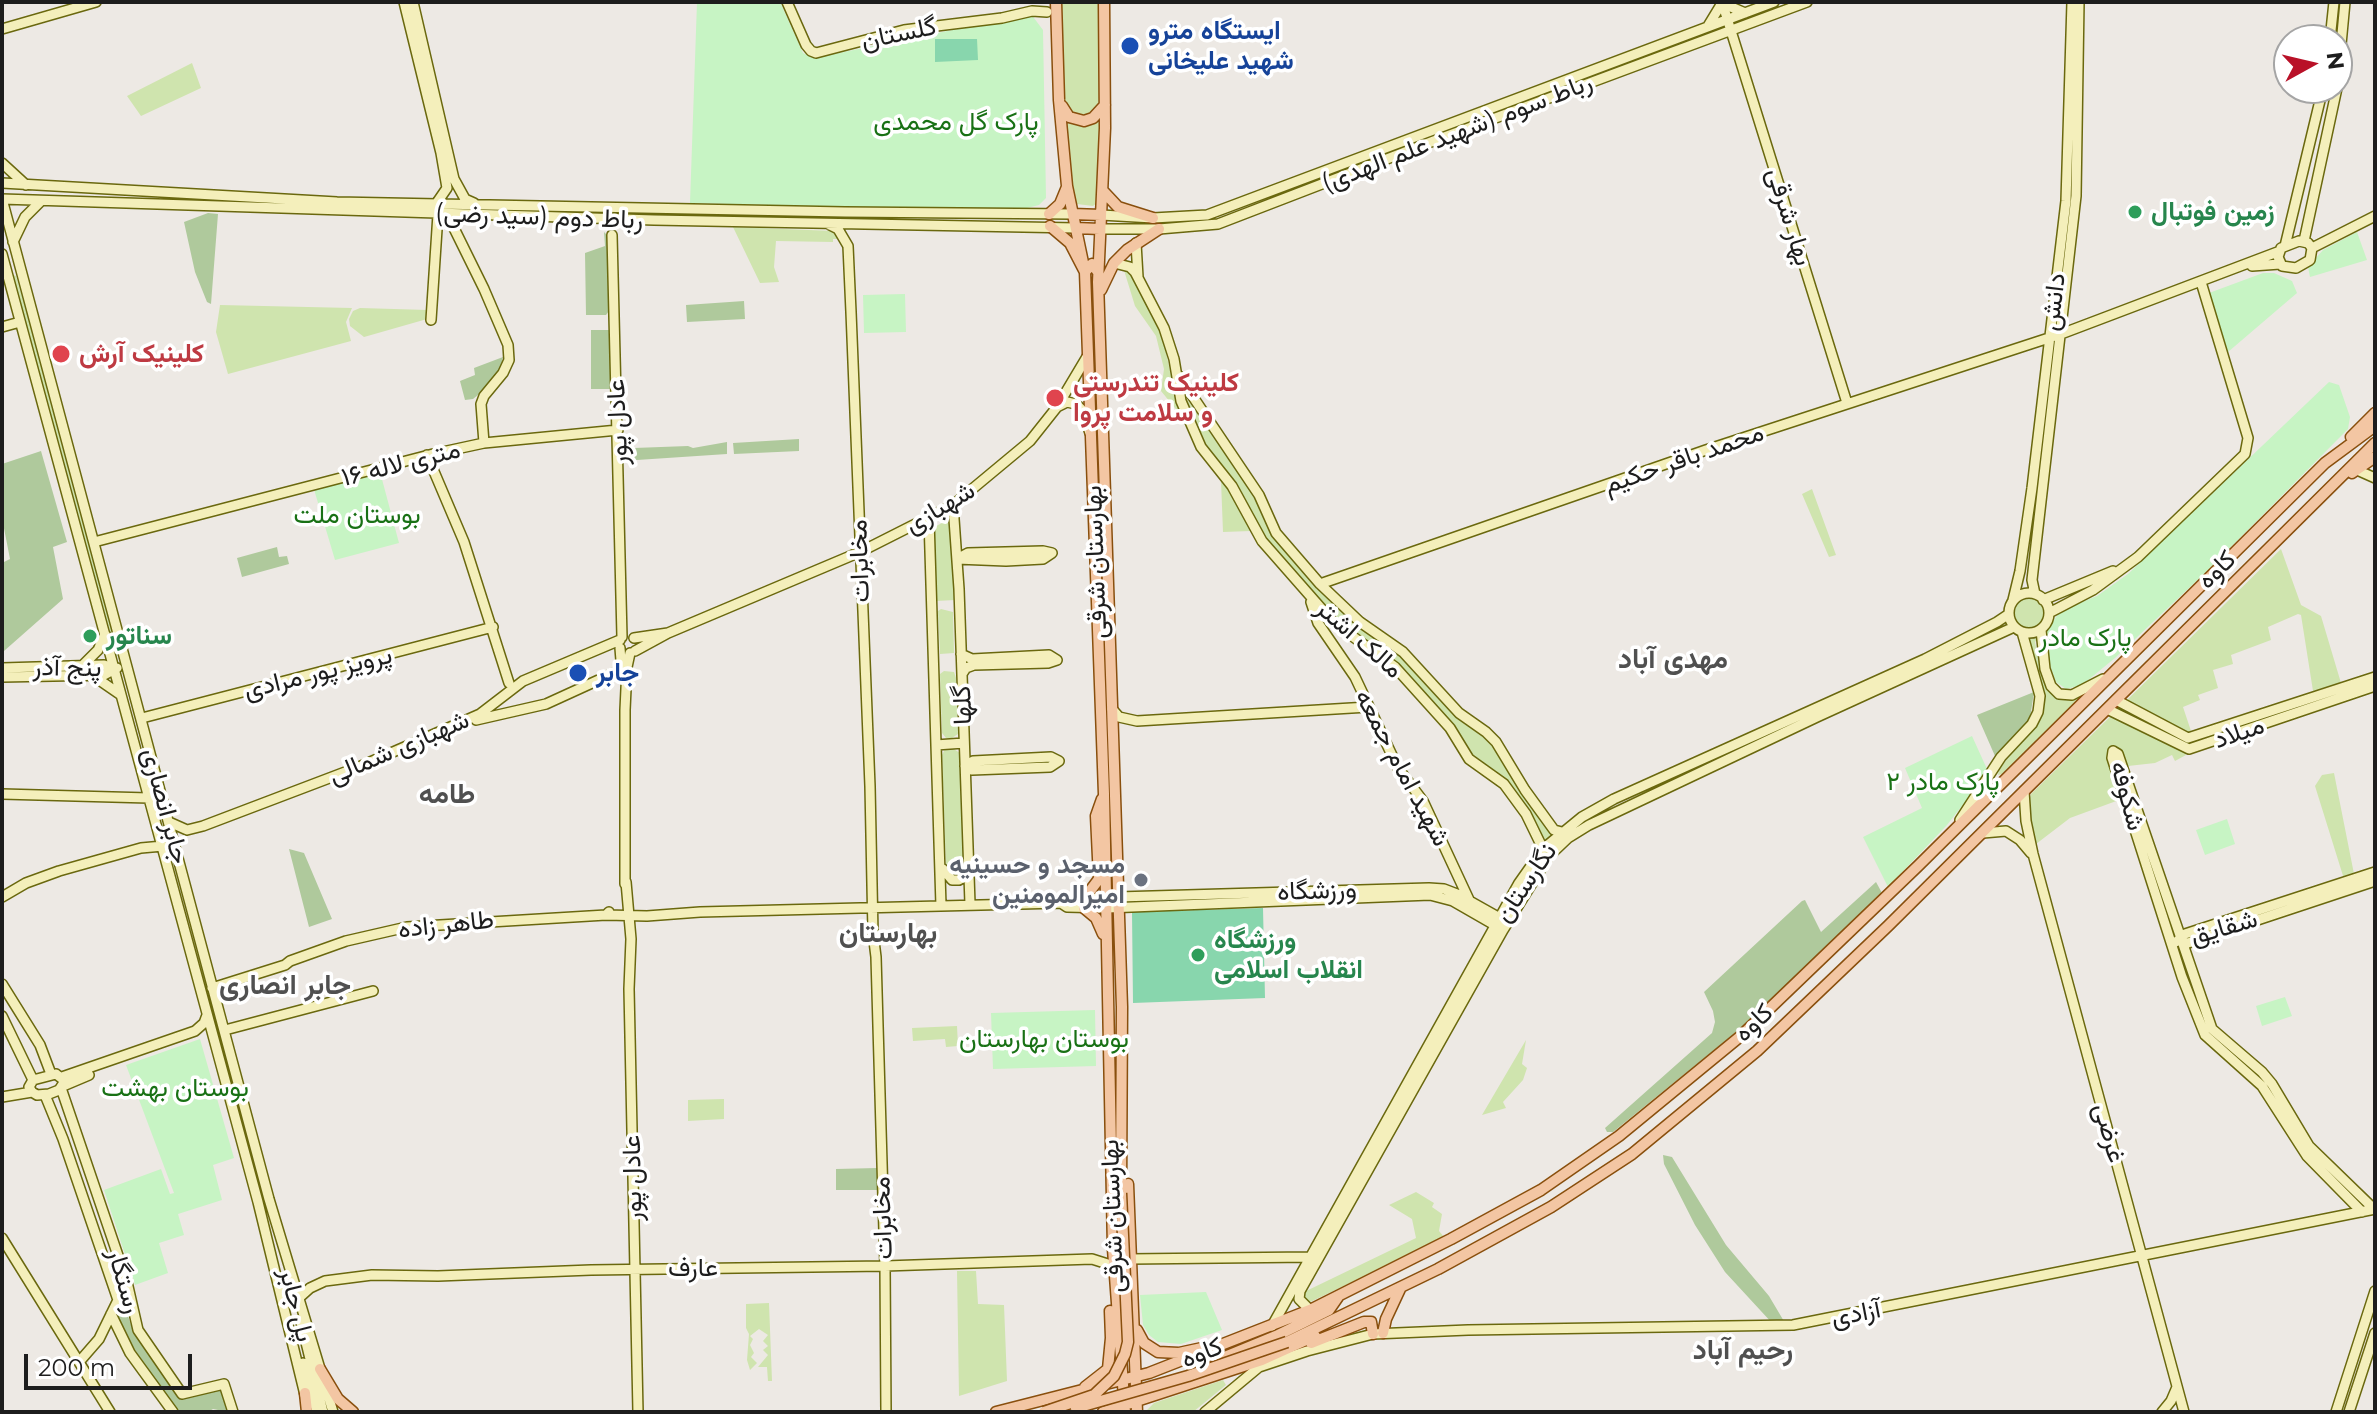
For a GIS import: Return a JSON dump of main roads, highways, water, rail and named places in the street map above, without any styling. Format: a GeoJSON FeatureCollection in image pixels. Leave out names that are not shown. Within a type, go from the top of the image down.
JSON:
{"type":"FeatureCollection","features":[{"type":"Feature","properties":{"kind":"main road","name":"بهارستان شرقی"},"geometry":{"type":"LineString","coordinates":[[1056,2],[1059,100],[1067,186],[1085,272],[1104,794],[1113,903],[1107,951],[1113,1249],[1116,1301],[1128,1381]]}},
{"type":"Feature","properties":{"kind":"main road","name":"بهارستان شرقی"},"geometry":{"type":"LineString","coordinates":[[1044,1412],[1094,1395],[1114,1376],[1128,1342],[1121,1193],[1122,1131],[1113,903],[1113,730],[1098,272],[1105,104],[1104,2]]}},
{"type":"Feature","properties":{"kind":"main road"},"geometry":{"type":"LineString","coordinates":[[1059,100],[1069,117],[1084,121],[1093,118],[1105,104]]}},
{"type":"Feature","properties":{"kind":"main road"},"geometry":{"type":"LineString","coordinates":[[1049,214],[1060,204],[1067,186]]}},
{"type":"Feature","properties":{"kind":"main road"},"geometry":{"type":"LineString","coordinates":[[1103,191],[1118,207],[1153,218]]}},
{"type":"Feature","properties":{"kind":"main road"},"geometry":{"type":"LineString","coordinates":[[1073,214],[1101,215]]}},
{"type":"Feature","properties":{"kind":"main road"},"geometry":{"type":"LineString","coordinates":[[1050,226],[1070,243],[1085,272],[1092,264],[1098,272]]}},
{"type":"Feature","properties":{"kind":"main road"},"geometry":{"type":"LineString","coordinates":[[1076,228],[1100,229]]}},
{"type":"Feature","properties":{"kind":"main road"},"geometry":{"type":"LineString","coordinates":[[1099,296],[1114,263],[1136,243],[1159,229]]}},
{"type":"Feature","properties":{"kind":"main road"},"geometry":{"type":"LineString","coordinates":[[2325,463],[2375,413]]}},
{"type":"Feature","properties":{"kind":"main road","name":"کاوه"},"geometry":{"type":"LineString","coordinates":[[996,1412],[1128,1381],[1310,1310],[1531,1195],[1619,1136],[1742,1035],[2325,463],[2375,426]]}},
{"type":"Feature","properties":{"kind":"main road"},"geometry":{"type":"LineString","coordinates":[[2334,485],[2375,443]]}},
{"type":"Feature","properties":{"kind":"main road"},"geometry":{"type":"LineString","coordinates":[[2334,485],[2375,457]]}},
{"type":"Feature","properties":{"kind":"main road","name":"کاوه"},"geometry":{"type":"LineString","coordinates":[[1059,1412],[1188,1376],[1287,1342],[1400,1289],[1513,1229],[1632,1154],[1757,1051],[1983,833],[2334,485]]}},
{"type":"Feature","properties":{"kind":"main road"},"geometry":{"type":"LineString","coordinates":[[1104,794],[1096,816],[1099,879],[1084,904],[1096,918],[1107,951]]}},
{"type":"Feature","properties":{"kind":"main road","name":"بهارستان شرقی"},"geometry":{"type":"LineString","coordinates":[[1122,1131],[1127,1152],[1135,1320],[1128,1381]]}},
{"type":"Feature","properties":{"kind":"main road"},"geometry":{"type":"LineString","coordinates":[[1074,1393],[1093,1383],[1108,1369],[1111,1338],[1109,1286],[1114,1270]]}},
{"type":"Feature","properties":{"kind":"main road"},"geometry":{"type":"LineString","coordinates":[[1116,1301],[1121,1317],[1128,1319],[1132,1289]]}},
{"type":"Feature","properties":{"kind":"main road"},"geometry":{"type":"LineString","coordinates":[[1103,1412],[1133,1406],[1364,1322],[1371,1322],[1378,1334],[1400,1289]]}},
{"type":"Feature","properties":{"kind":"main road"},"geometry":{"type":"LineString","coordinates":[[1275,1355],[1356,1317],[1400,1289]]}},
{"type":"Feature","properties":{"kind":"main road"},"geometry":{"type":"LineString","coordinates":[[1222,1373],[1215,1368],[1220,1359],[1329,1310],[1339,1295]]}},
{"type":"Feature","properties":{"kind":"main road"},"geometry":{"type":"LineString","coordinates":[[1135,1320],[1139,1336],[1158,1352],[1179,1353],[1231,1342]]}},
{"type":"Feature","properties":{"kind":"main road"},"geometry":{"type":"LineString","coordinates":[[1165,1392],[1160,1389],[1157,1377],[1167,1366]]}},
{"type":"Feature","properties":{"kind":"main road"},"geometry":{"type":"LineString","coordinates":[[320,1369],[338,1399],[353,1412]]}},
{"type":"Feature","properties":{"kind":"main road"},"geometry":{"type":"LineString","coordinates":[[1128,1381],[1133,1406]]}},
{"type":"Feature","properties":{"kind":"main road"},"geometry":{"type":"LineString","coordinates":[[1086,1390],[1096,1398],[1096,1412]]}},
{"type":"Feature","properties":{"kind":"main road"},"geometry":{"type":"LineString","coordinates":[[305,1393],[308,1412]]}},
{"type":"Feature","properties":{"kind":"place","name":"ایستگاه مترو شهید علیخانی"},"geometry":{"type":"Point","coordinates":[1130,46]}},
{"type":"Feature","properties":{"kind":"place","name":"زمین فوتبال"},"geometry":{"type":"Point","coordinates":[2135,212]}},
{"type":"Feature","properties":{"kind":"place","name":"کلینیک آرش"},"geometry":{"type":"Point","coordinates":[61,354]}},
{"type":"Feature","properties":{"kind":"place","name":"کلینیک تندرستی و سلامت پروا"},"geometry":{"type":"Point","coordinates":[1055,398]}},
{"type":"Feature","properties":{"kind":"place","name":"سناتور"},"geometry":{"type":"Point","coordinates":[90,636]}},
{"type":"Feature","properties":{"kind":"place","name":"جابر"},"geometry":{"type":"Point","coordinates":[578,673]}},
{"type":"Feature","properties":{"kind":"place","name":"مسجد و حسینیه امیرالمومنین"},"geometry":{"type":"Point","coordinates":[1141,880]}},
{"type":"Feature","properties":{"kind":"place","name":"ورزشگاه انقلاب اسلامی"},"geometry":{"type":"Point","coordinates":[1198,955]}},
{"type":"Feature","properties":{"kind":"district","name":"مهدی آباد"},"geometry":{"type":"Point","coordinates":[1673,660]}},
{"type":"Feature","properties":{"kind":"district","name":"طامه"},"geometry":{"type":"Point","coordinates":[447,795]}},
{"type":"Feature","properties":{"kind":"district","name":"بهارستان"},"geometry":{"type":"Point","coordinates":[888,934]}},
{"type":"Feature","properties":{"kind":"district","name":"جابر انصاری"},"geometry":{"type":"Point","coordinates":[285,986]}},
{"type":"Feature","properties":{"kind":"district","name":"رحیم آباد"},"geometry":{"type":"Point","coordinates":[1743,1351]}},
{"type":"Feature","properties":{"kind":"park label","name":"پارک گل محمدی"},"geometry":{"type":"Point","coordinates":[956,122]}},
{"type":"Feature","properties":{"kind":"park label","name":"بوستان ملت"},"geometry":{"type":"Point","coordinates":[357,515]}},
{"type":"Feature","properties":{"kind":"park label","name":"پارک مادر"},"geometry":{"type":"Point","coordinates":[2085,638]}},
{"type":"Feature","properties":{"kind":"park label","name":"پارک مادر ۲"},"geometry":{"type":"Point","coordinates":[1943,782]}},
{"type":"Feature","properties":{"kind":"park label","name":"بوستان بهارستان"},"geometry":{"type":"Point","coordinates":[1044,1039]}},
{"type":"Feature","properties":{"kind":"park label","name":"بوستان بهشت"},"geometry":{"type":"Point","coordinates":[175,1088]}}]}
